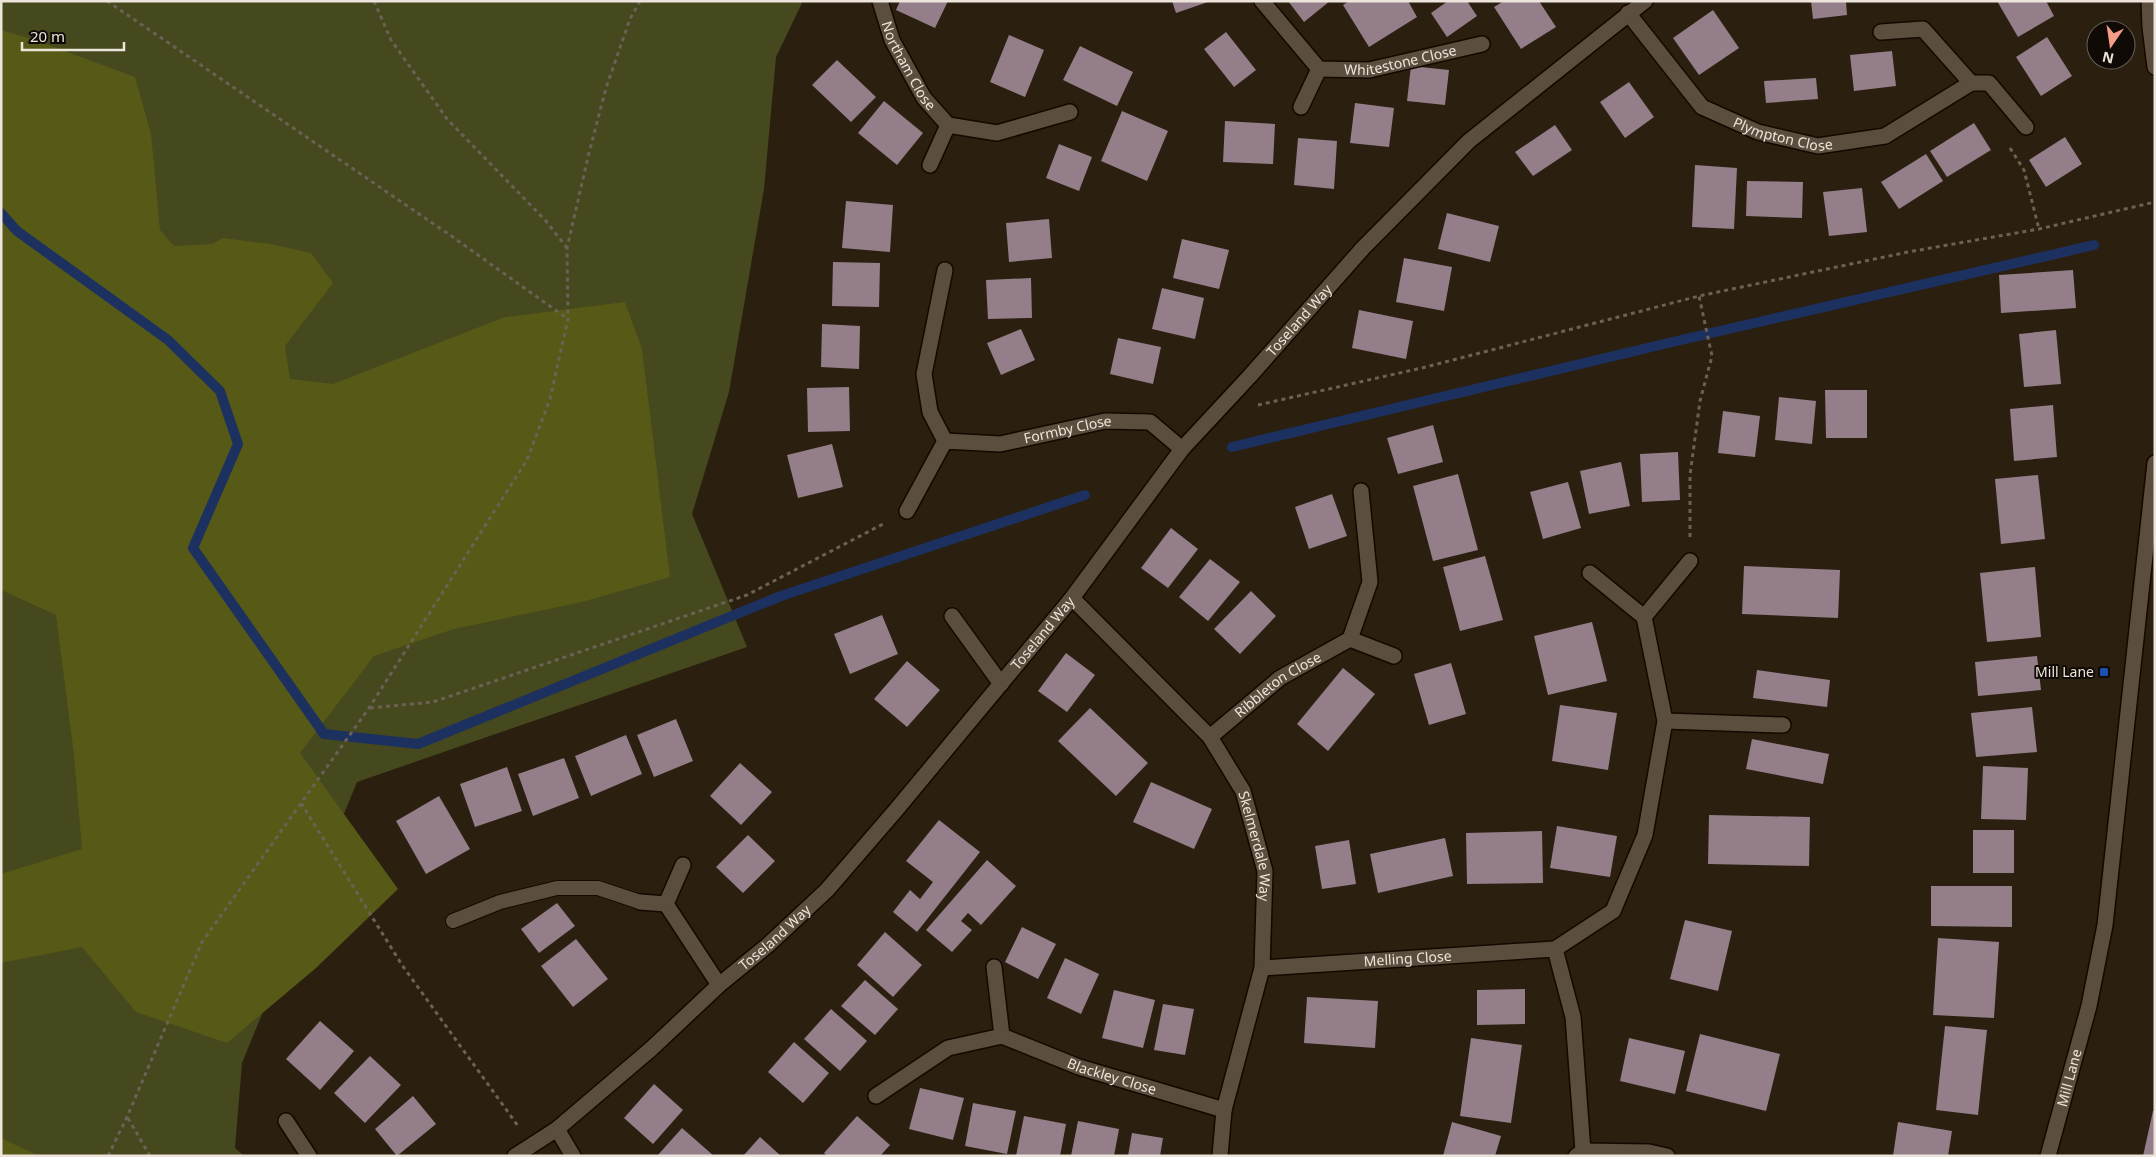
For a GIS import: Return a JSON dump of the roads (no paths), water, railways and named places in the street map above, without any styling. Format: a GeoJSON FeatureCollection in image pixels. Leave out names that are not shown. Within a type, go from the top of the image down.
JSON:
{"type":"FeatureCollection","features":[{"type":"Feature","properties":{"kind":"street","name":"Northam Close"},"geometry":{"type":"LineString","coordinates":[[880,1],[892,40],[924,98],[948,125]]}},
{"type":"Feature","properties":{"kind":"street"},"geometry":{"type":"LineString","coordinates":[[1262,1],[1319,69],[1301,107]]}},
{"type":"Feature","properties":{"kind":"street","name":"Toseland Way"},"geometry":{"type":"LineString","coordinates":[[515,1156],[557,1129],[651,1049],[718,985],[768,945],[827,890],[1072,598],[1182,449],[1249,377],[1363,248],[1469,141],[1645,1]]}},
{"type":"Feature","properties":{"kind":"street"},"geometry":{"type":"LineString","coordinates":[[2149,1],[2155,67]]}},
{"type":"Feature","properties":{"kind":"street","name":"Plympton Close"},"geometry":{"type":"LineString","coordinates":[[1628,14],[1702,107],[1758,132],[1818,146],[1885,136],[1971,83]]}},
{"type":"Feature","properties":{"kind":"street"},"geometry":{"type":"LineString","coordinates":[[1881,32],[1923,28],[1971,83],[1990,83],[2026,127]]}},
{"type":"Feature","properties":{"kind":"street","name":"Whitestone Close"},"geometry":{"type":"LineString","coordinates":[[1319,69],[1369,70],[1482,44]]}},
{"type":"Feature","properties":{"kind":"street"},"geometry":{"type":"LineString","coordinates":[[930,165],[948,125],[997,133],[1070,112]]}},
{"type":"Feature","properties":{"kind":"street"},"geometry":{"type":"LineString","coordinates":[[907,511],[945,441],[930,412],[924,374],[945,270]]}},
{"type":"Feature","properties":{"kind":"street","name":"Formby Close"},"geometry":{"type":"LineString","coordinates":[[945,441],[1000,444],[1105,421],[1150,422],[1182,449]]}},
{"type":"Feature","properties":{"kind":"street","name":"Mill Lane"},"geometry":{"type":"LineString","coordinates":[[2048,1156],[2089,1006],[2105,925],[2155,463]]}},
{"type":"Feature","properties":{"kind":"street"},"geometry":{"type":"LineString","coordinates":[[1361,491],[1370,582],[1350,638],[1394,656]]}},
{"type":"Feature","properties":{"kind":"street"},"geometry":{"type":"LineString","coordinates":[[1590,574],[1644,617],[1690,561]]}},
{"type":"Feature","properties":{"kind":"street","name":"Skelmerdale Way"},"geometry":{"type":"LineString","coordinates":[[1072,598],[1210,737],[1243,791],[1265,871],[1262,968],[1224,1110],[1220,1156]]}},
{"type":"Feature","properties":{"kind":"street","name":"Toseland Way"},"geometry":{"type":"LineString","coordinates":[[952,616],[1001,684]]}},
{"type":"Feature","properties":{"kind":"street","name":"Melling Close"},"geometry":{"type":"LineString","coordinates":[[1262,968],[1555,949],[1613,911],[1645,835],[1665,721],[1644,617]]}},
{"type":"Feature","properties":{"kind":"street","name":"Ribbleton Close"},"geometry":{"type":"LineString","coordinates":[[1210,737],[1280,678],[1350,638]]}},
{"type":"Feature","properties":{"kind":"street"},"geometry":{"type":"LineString","coordinates":[[1665,721],[1784,725]]}},
{"type":"Feature","properties":{"kind":"street"},"geometry":{"type":"LineString","coordinates":[[666,904],[683,865]]}},
{"type":"Feature","properties":{"kind":"street"},"geometry":{"type":"LineString","coordinates":[[640,902],[666,904]]}},
{"type":"Feature","properties":{"kind":"street"},"geometry":{"type":"LineString","coordinates":[[666,904],[718,985]]}},
{"type":"Feature","properties":{"kind":"street"},"geometry":{"type":"LineString","coordinates":[[1555,949],[1573,1017],[1579,1153],[1649,1152],[1667,1156]]}},
{"type":"Feature","properties":{"kind":"street"},"geometry":{"type":"LineString","coordinates":[[876,1096],[948,1048],[1002,1036],[994,967]]}},
{"type":"Feature","properties":{"kind":"street","name":"Blackley Close"},"geometry":{"type":"LineString","coordinates":[[1002,1036],[1078,1067],[1224,1110]]}},
{"type":"Feature","properties":{"kind":"street"},"geometry":{"type":"LineString","coordinates":[[286,1121],[309,1156]]}},
{"type":"Feature","properties":{"kind":"street"},"geometry":{"type":"LineString","coordinates":[[557,1129],[573,1156]]}},
{"type":"Feature","properties":{"kind":"lane"},"geometry":{"type":"LineString","coordinates":[[454,921],[500,902],[557,888],[598,888],[640,902]]}},
{"type":"Feature","properties":{"kind":"waterway"},"geometry":{"type":"LineString","coordinates":[[1,213],[17,231],[168,340],[220,391],[238,444],[193,548],[324,734],[418,744],[781,596],[1085,495]]}},
{"type":"Feature","properties":{"kind":"waterway"},"geometry":{"type":"LineString","coordinates":[[1232,447],[1681,340],[2094,245]]}},
{"type":"Feature","properties":{"kind":"place","name":"Mill Lane"},"geometry":{"type":"Point","coordinates":[2104,672]}}]}
